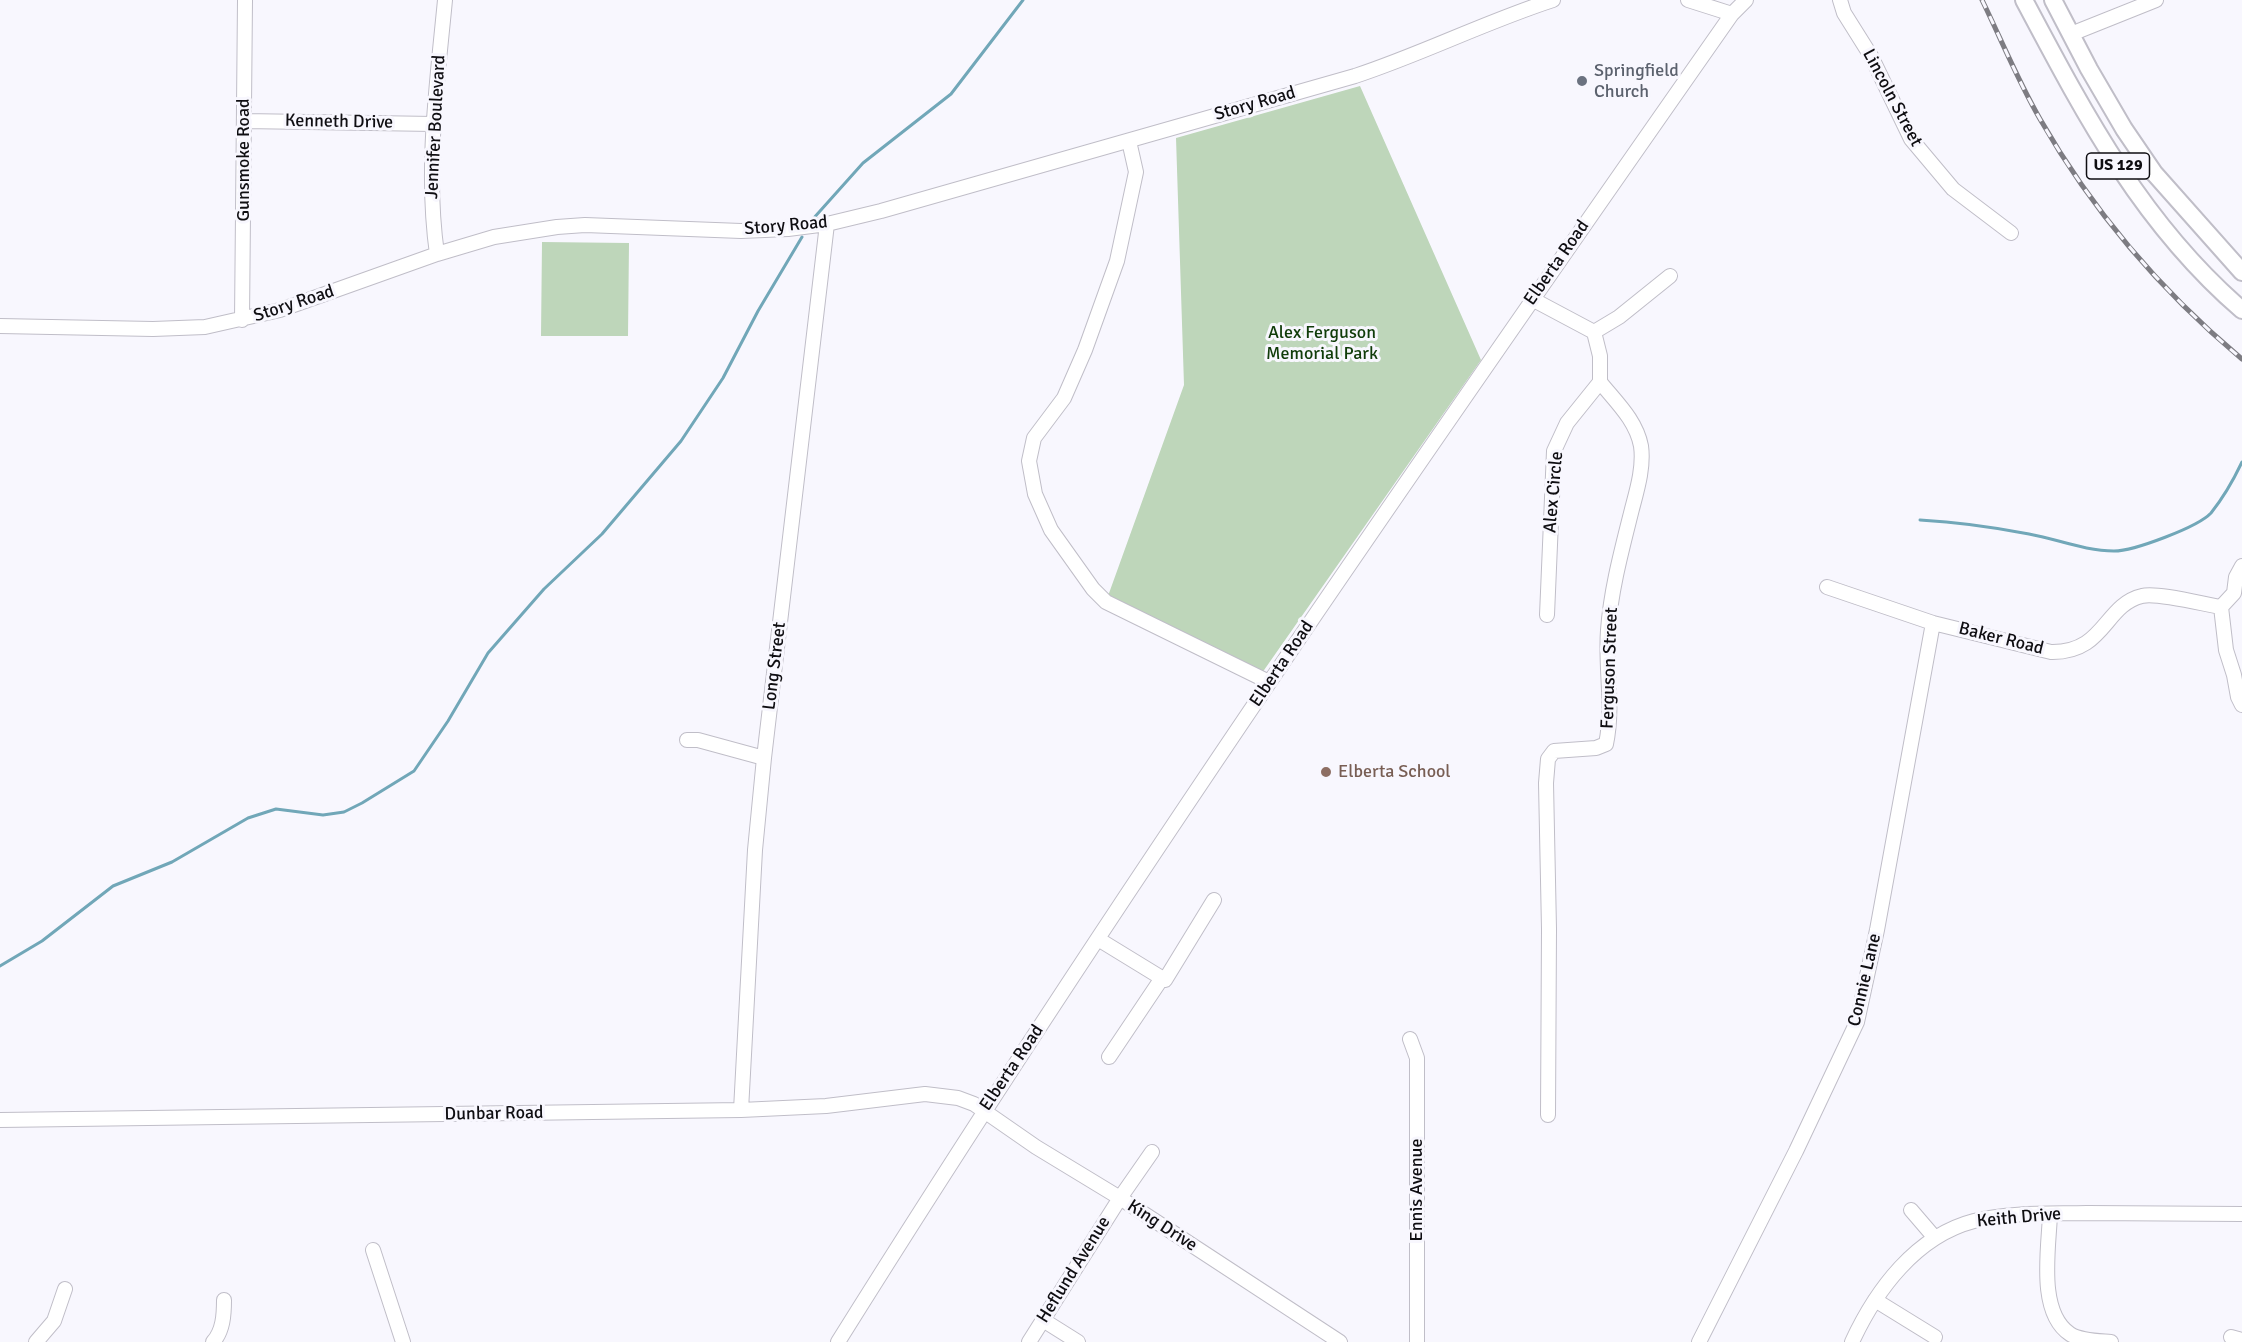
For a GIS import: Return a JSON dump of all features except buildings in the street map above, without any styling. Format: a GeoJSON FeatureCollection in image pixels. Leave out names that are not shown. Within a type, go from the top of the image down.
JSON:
{"type":"FeatureCollection","features":[{"type":"Feature","properties":{"kind":"main road","name":"US 129"},"geometry":{"type":"LineString","coordinates":[[2024,0],[2102,143],[2127,180],[2178,247],[2219,291],[2242,310]]}},
{"type":"Feature","properties":{"kind":"main road","name":"US 129"},"geometry":{"type":"LineString","coordinates":[[2053,0],[2124,129],[2154,173],[2242,272]]}},
{"type":"Feature","properties":{"kind":"street","name":"Gunsmoke Road"},"geometry":{"type":"LineString","coordinates":[[242,320],[245,0]]}},
{"type":"Feature","properties":{"kind":"street","name":"Jennifer Boulevard"},"geometry":{"type":"LineString","coordinates":[[437,254],[431,215],[434,124],[445,0]]}},
{"type":"Feature","properties":{"kind":"street","name":"Story Road"},"geometry":{"type":"LineString","coordinates":[[0,326],[175,329],[205,327],[242,320],[319,297],[437,254],[494,237],[557,227],[615,225],[741,231],[788,229],[827,224],[1129,141],[1393,63],[1507,15],[1553,0]]}},
{"type":"Feature","properties":{"kind":"street"},"geometry":{"type":"LineString","coordinates":[[1688,0],[1732,14]]}},
{"type":"Feature","properties":{"kind":"street","name":"Elberta Road"},"geometry":{"type":"LineString","coordinates":[[838,1342],[983,1112],[1269,682],[1532,299],[1732,14],[1746,0]]}},
{"type":"Feature","properties":{"kind":"street","name":"Lincoln Street"},"geometry":{"type":"LineString","coordinates":[[1840,0],[1844,13],[1871,56],[1911,140],[1953,189],[2011,233]]}},
{"type":"Feature","properties":{"kind":"street"},"geometry":{"type":"LineString","coordinates":[[2071,34],[2156,0]]}},
{"type":"Feature","properties":{"kind":"street","name":"Kenneth Drive"},"geometry":{"type":"LineString","coordinates":[[244,121],[434,124]]}},
{"type":"Feature","properties":{"kind":"street"},"geometry":{"type":"LineString","coordinates":[[1129,141],[1136,172],[1117,261],[1085,350],[1064,398],[1034,438],[1029,461],[1035,494],[1051,530],[1093,589],[1106,602],[1269,682]]}},
{"type":"Feature","properties":{"kind":"street","name":"Long Street"},"geometry":{"type":"LineString","coordinates":[[741,1110],[755,861],[764,758],[827,224]]}},
{"type":"Feature","properties":{"kind":"street"},"geometry":{"type":"LineString","coordinates":[[1594,332],[1619,317],[1670,276]]}},
{"type":"Feature","properties":{"kind":"street"},"geometry":{"type":"LineString","coordinates":[[1532,299],[1594,332],[1600,356],[1600,382]]}},
{"type":"Feature","properties":{"kind":"street","name":"Alex Circle"},"geometry":{"type":"LineString","coordinates":[[1546,615],[1554,451],[1567,423],[1600,382]]}},
{"type":"Feature","properties":{"kind":"street","name":"Ferguson Street"},"geometry":{"type":"LineString","coordinates":[[1548,1115],[1549,929],[1546,783],[1548,759],[1554,751],[1596,748],[1606,744],[1609,708],[1608,630],[1614,588],[1640,470],[1641,448],[1636,430],[1629,417],[1600,382]]}},
{"type":"Feature","properties":{"kind":"street"},"geometry":{"type":"LineString","coordinates":[[2242,566],[2236,577],[2234,593],[2221,607],[2226,650],[2242,705]]}},
{"type":"Feature","properties":{"kind":"street","name":"Baker Road"},"geometry":{"type":"LineString","coordinates":[[1827,587],[1933,623],[2051,652],[2067,652],[2079,648],[2095,636],[2133,598],[2146,595],[2221,607]]}},
{"type":"Feature","properties":{"kind":"street","name":"Connie Lane"},"geometry":{"type":"LineString","coordinates":[[1699,1342],[1796,1151],[1857,1023],[1877,930],[1933,623]]}},
{"type":"Feature","properties":{"kind":"street"},"geometry":{"type":"LineString","coordinates":[[687,740],[698,740],[764,758]]}},
{"type":"Feature","properties":{"kind":"street"},"geometry":{"type":"LineString","coordinates":[[1098,939],[1166,980],[1214,900]]}},
{"type":"Feature","properties":{"kind":"street"},"geometry":{"type":"LineString","coordinates":[[1109,1057],[1162,978]]}},
{"type":"Feature","properties":{"kind":"street","name":"Ennis Avenue"},"geometry":{"type":"LineString","coordinates":[[1410,1039],[1417,1058],[1416,1342]]}},
{"type":"Feature","properties":{"kind":"street","name":"Dunbar Road"},"geometry":{"type":"LineString","coordinates":[[0,1120],[741,1110],[826,1106],[925,1094],[958,1098],[974,1104],[983,1112]]}},
{"type":"Feature","properties":{"kind":"street","name":"King Drive"},"geometry":{"type":"LineString","coordinates":[[983,1112],[1120,1198],[1340,1342]]}},
{"type":"Feature","properties":{"kind":"street","name":"Heflund Avenue"},"geometry":{"type":"LineString","coordinates":[[1029,1342],[1120,1198],[1152,1152]]}},
{"type":"Feature","properties":{"kind":"street"},"geometry":{"type":"LineString","coordinates":[[1911,1210],[1935,1238]]}},
{"type":"Feature","properties":{"kind":"street"},"geometry":{"type":"LineString","coordinates":[[2050,1214],[2047,1290],[2052,1306],[2070,1334],[2086,1339],[2111,1342]]}},
{"type":"Feature","properties":{"kind":"street","name":"Keith Drive"},"geometry":{"type":"LineString","coordinates":[[1852,1342],[1863,1318],[1902,1266],[1935,1238],[1972,1221],[1995,1217],[2050,1214],[2242,1214]]}},
{"type":"Feature","properties":{"kind":"street"},"geometry":{"type":"LineString","coordinates":[[373,1250],[404,1342]]}},
{"type":"Feature","properties":{"kind":"street"},"geometry":{"type":"LineString","coordinates":[[36,1342],[54,1321],[65,1289]]}},
{"type":"Feature","properties":{"kind":"street"},"geometry":{"type":"LineString","coordinates":[[219,1340],[224,1317],[224,1300]]}},
{"type":"Feature","properties":{"kind":"street"},"geometry":{"type":"LineString","coordinates":[[1875,1300],[1935,1337]]}},
{"type":"Feature","properties":{"kind":"street"},"geometry":{"type":"LineString","coordinates":[[1043,1320],[1078,1342]]}},
{"type":"Feature","properties":{"kind":"green space","name":"Alex Ferguson Memorial Park"},"geometry":{"type":"Polygon","coordinates":[[[1360,86],[1481,360],[1262,673],[1108,596],[1184,385],[1176,138],[1360,86]]]}},
{"type":"Feature","properties":{"kind":"green space"},"geometry":{"type":"Polygon","coordinates":[[[542,242],[629,243],[628,336],[541,336],[542,242]]]}},
{"type":"Feature","properties":{"kind":"waterway"},"geometry":{"type":"LineString","coordinates":[[812,220],[863,163],[951,94],[1023,0]]}},
{"type":"Feature","properties":{"kind":"waterway"},"geometry":{"type":"LineString","coordinates":[[0,966],[42,941],[113,886],[172,862],[248,818],[276,809],[323,815],[344,812],[414,771],[448,721],[488,653],[544,589],[602,534],[681,441],[723,378],[758,311],[802,237]]}},
{"type":"Feature","properties":{"kind":"waterway"},"geometry":{"type":"LineString","coordinates":[[1920,520],[2002,529],[2092,549],[2123,550],[2165,537],[2204,519],[2220,501],[2242,462]]}},
{"type":"Feature","properties":{"kind":"railway"},"geometry":{"type":"LineString","coordinates":[[1982,0],[2032,105],[2082,185],[2130,248],[2157,278],[2212,333],[2242,359]]}},
{"type":"Feature","properties":{"kind":"place","name":"Springfield Church"},"geometry":{"type":"Point","coordinates":[1582,81]}},
{"type":"Feature","properties":{"kind":"place","name":"Elberta School"},"geometry":{"type":"Point","coordinates":[1326,772]}}]}
